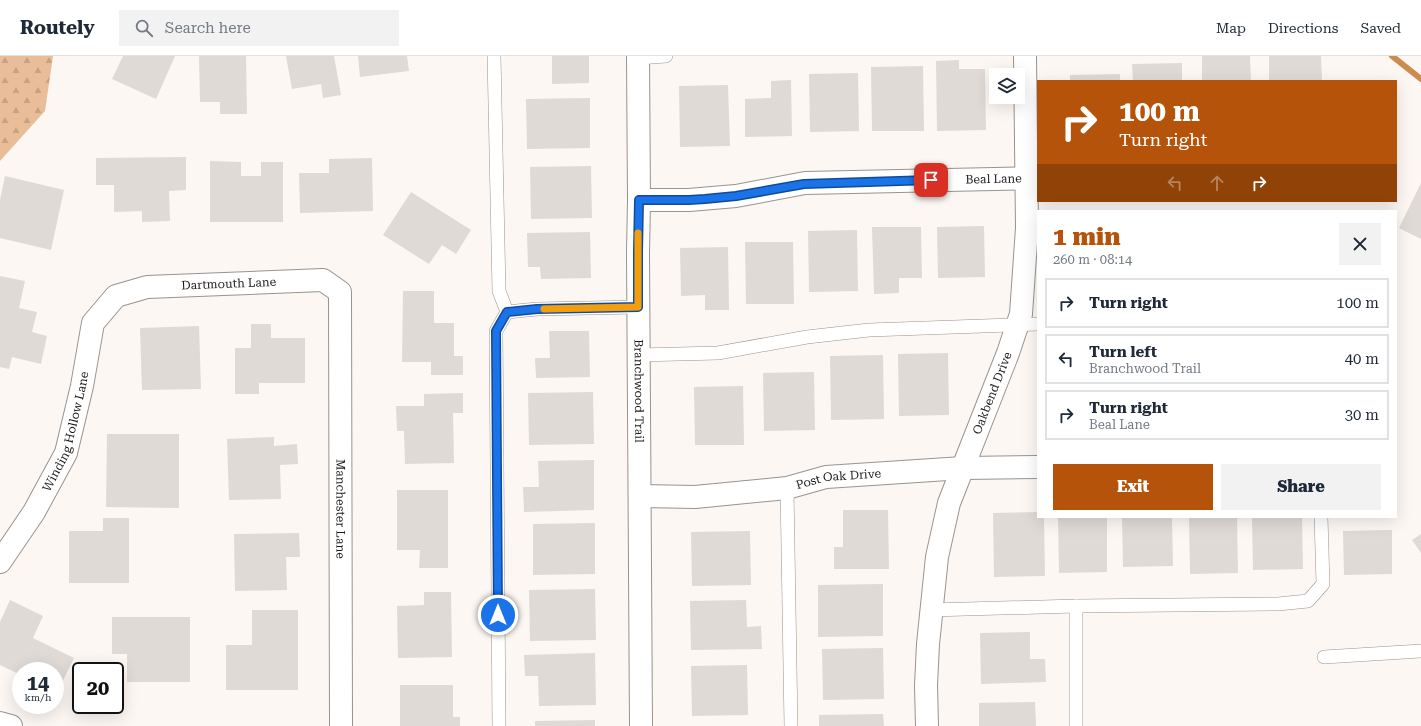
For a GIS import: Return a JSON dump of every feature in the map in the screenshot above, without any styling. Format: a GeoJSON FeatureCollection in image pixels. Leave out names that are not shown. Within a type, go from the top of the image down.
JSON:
{"type":"FeatureCollection","features":[{"type":"Feature","properties":{"kind":"street","name":"Oakbend Drive"},"geometry":{"type":"LineString","coordinates":[[927,726],[927,671],[931,610],[937,557],[949,503],[1008,353],[1028,324],[1021,314],[1032,178],[1025,56]]}},
{"type":"Feature","properties":{"kind":"street","name":"Branchwood Trail"},"geometry":{"type":"LineString","coordinates":[[638,57],[638,307],[642,726]]}},
{"type":"Feature","properties":{"kind":"street","name":"Beal Lane"},"geometry":{"type":"LineString","coordinates":[[639,200],[689,200],[736,196],[804,184],[1032,178]]}},
{"type":"Feature","properties":{"kind":"street","name":"Dartmouth Lane"},"geometry":{"type":"LineString","coordinates":[[116,296],[147,287],[323,280],[340,292]]}},
{"type":"Feature","properties":{"kind":"street","name":"Manchester Lane"},"geometry":{"type":"LineString","coordinates":[[340,292],[341,726]]}},
{"type":"Feature","properties":{"kind":"street","name":"Winding Hollow Lane"},"geometry":{"type":"LineString","coordinates":[[0,562],[34,512],[66,453],[82,386],[93,323],[116,296]]}},
{"type":"Feature","properties":{"kind":"street","name":"Post Oak Drive"},"geometry":{"type":"LineString","coordinates":[[640,496],[695,497],[787,488],[826,477],[963,468],[1037,466]]}},
{"type":"Feature","properties":{"kind":"street"},"geometry":{"type":"LineString","coordinates":[[0,723],[11,726]]}},
{"type":"Feature","properties":{"kind":"lane"},"geometry":{"type":"LineString","coordinates":[[494,56],[499,291],[507,312]]}},
{"type":"Feature","properties":{"kind":"lane"},"geometry":{"type":"LineString","coordinates":[[638,57],[666,56]]}},
{"type":"Feature","properties":{"kind":"lane"},"geometry":{"type":"LineString","coordinates":[[507,312],[537,309],[638,307]]}},
{"type":"Feature","properties":{"kind":"lane"},"geometry":{"type":"LineString","coordinates":[[498,726],[496,331],[507,312]]}},
{"type":"Feature","properties":{"kind":"lane"},"geometry":{"type":"LineString","coordinates":[[639,355],[718,353],[807,337],[869,330],[1028,324]]}},
{"type":"Feature","properties":{"kind":"lane"},"geometry":{"type":"LineString","coordinates":[[787,488],[791,726]]}},
{"type":"Feature","properties":{"kind":"lane"},"geometry":{"type":"LineString","coordinates":[[931,610],[1076,606],[1278,604],[1308,601],[1323,584],[1321,518]]}},
{"type":"Feature","properties":{"kind":"lane"},"geometry":{"type":"LineString","coordinates":[[1076,606],[1076,726]]}},
{"type":"Feature","properties":{"kind":"lane"},"geometry":{"type":"LineString","coordinates":[[1324,657],[1421,651]]}},
{"type":"Feature","properties":{"kind":"green space"},"geometry":{"type":"Polygon","coordinates":[[[0,56],[53,56],[45,111],[0,161],[0,56]]]}},
{"type":"Feature","properties":{"kind":"building"},"geometry":{"type":"Polygon","coordinates":[[[123,56],[175,56],[156,99],[112,79],[123,56]]]}},
{"type":"Feature","properties":{"kind":"building"},"geometry":{"type":"Polygon","coordinates":[[[199,56],[246,56],[247,114],[220,114],[220,102],[200,102],[199,56]]]}},
{"type":"Feature","properties":{"kind":"building"},"geometry":{"type":"Polygon","coordinates":[[[286,56],[334,56],[341,95],[323,98],[321,84],[292,89],[286,56]]]}},
{"type":"Feature","properties":{"kind":"building"},"geometry":{"type":"Polygon","coordinates":[[[358,56],[407,56],[409,71],[360,77],[358,56]]]}},
{"type":"Feature","properties":{"kind":"building"},"geometry":{"type":"Polygon","coordinates":[[[552,56],[589,56],[589,83],[552,84],[552,56]]]}},
{"type":"Feature","properties":{"kind":"building"},"geometry":{"type":"Polygon","coordinates":[[[1202,56],[1250,56],[1251,80],[1202,80],[1202,56]]]}},
{"type":"Feature","properties":{"kind":"building"},"geometry":{"type":"Polygon","coordinates":[[[1269,56],[1321,56],[1322,80],[1269,80],[1269,56]]]}},
{"type":"Feature","properties":{"kind":"building"},"geometry":{"type":"Polygon","coordinates":[[[959,60],[959,69],[985,69],[986,130],[937,131],[936,61],[959,60]]]}},
{"type":"Feature","properties":{"kind":"building"},"geometry":{"type":"Polygon","coordinates":[[[1182,63],[1182,80],[1133,80],[1132,64],[1182,63]]]}},
{"type":"Feature","properties":{"kind":"building"},"geometry":{"type":"Polygon","coordinates":[[[923,66],[924,131],[872,131],[871,67],[923,66]]]}},
{"type":"Feature","properties":{"kind":"building"},"geometry":{"type":"Polygon","coordinates":[[[858,73],[859,131],[810,132],[809,74],[858,73]]]}},
{"type":"Feature","properties":{"kind":"building"},"geometry":{"type":"Polygon","coordinates":[[[1120,74],[1120,80],[1070,80],[1070,75],[1120,74]]]}},
{"type":"Feature","properties":{"kind":"building"},"geometry":{"type":"Polygon","coordinates":[[[791,80],[792,136],[745,137],[745,99],[771,98],[771,81],[791,80]]]}},
{"type":"Feature","properties":{"kind":"building"},"geometry":{"type":"Polygon","coordinates":[[[728,85],[730,146],[680,147],[679,86],[728,85]]]}},
{"type":"Feature","properties":{"kind":"building"},"geometry":{"type":"Polygon","coordinates":[[[590,98],[590,148],[527,149],[526,99],[590,98]]]}},
{"type":"Feature","properties":{"kind":"building"},"geometry":{"type":"Polygon","coordinates":[[[186,157],[186,190],[169,191],[170,221],[142,222],[142,211],[114,212],[114,185],[96,185],[96,158],[186,157]]]}},
{"type":"Feature","properties":{"kind":"building"},"geometry":{"type":"Polygon","coordinates":[[[372,158],[373,211],[300,213],[299,173],[329,173],[329,159],[372,158]]]}},
{"type":"Feature","properties":{"kind":"building"},"geometry":{"type":"Polygon","coordinates":[[[210,161],[241,162],[241,176],[261,176],[261,162],[283,162],[283,222],[210,222],[210,161]]]}},
{"type":"Feature","properties":{"kind":"building"},"geometry":{"type":"Polygon","coordinates":[[[591,166],[592,218],[531,219],[530,167],[591,166]]]}},
{"type":"Feature","properties":{"kind":"building"},"geometry":{"type":"Polygon","coordinates":[[[5,176],[64,190],[51,250],[0,238],[0,200],[5,176]]]}},
{"type":"Feature","properties":{"kind":"building"},"geometry":{"type":"Polygon","coordinates":[[[1421,183],[1421,239],[1399,228],[1421,183]]]}},
{"type":"Feature","properties":{"kind":"building"},"geometry":{"type":"Polygon","coordinates":[[[411,192],[471,230],[456,254],[442,245],[429,264],[383,235],[411,192]]]}},
{"type":"Feature","properties":{"kind":"building"},"geometry":{"type":"Polygon","coordinates":[[[984,226],[985,277],[938,278],[937,227],[984,226]]]}},
{"type":"Feature","properties":{"kind":"building"},"geometry":{"type":"Polygon","coordinates":[[[872,227],[921,227],[922,278],[899,278],[899,293],[874,294],[872,227]]]}},
{"type":"Feature","properties":{"kind":"building"},"geometry":{"type":"Polygon","coordinates":[[[857,230],[858,291],[809,292],[808,231],[857,230]]]}},
{"type":"Feature","properties":{"kind":"building"},"geometry":{"type":"Polygon","coordinates":[[[590,232],[591,278],[541,279],[540,267],[528,267],[527,233],[590,232]]]}},
{"type":"Feature","properties":{"kind":"building"},"geometry":{"type":"Polygon","coordinates":[[[745,242],[793,242],[794,304],[746,304],[745,242]]]}},
{"type":"Feature","properties":{"kind":"building"},"geometry":{"type":"Polygon","coordinates":[[[728,247],[729,310],[705,310],[705,295],[681,296],[680,248],[728,247]]]}},
{"type":"Feature","properties":{"kind":"building"},"geometry":{"type":"Polygon","coordinates":[[[0,276],[25,281],[19,308],[37,312],[32,332],[47,336],[41,364],[12,357],[9,369],[0,367],[0,276]]]}},
{"type":"Feature","properties":{"kind":"building"},"geometry":{"type":"Polygon","coordinates":[[[403,291],[434,291],[434,323],[454,323],[454,356],[463,356],[463,375],[431,375],[431,362],[402,362],[403,291]]]}},
{"type":"Feature","properties":{"kind":"building"},"geometry":{"type":"Polygon","coordinates":[[[251,324],[271,324],[271,338],[305,338],[305,383],[259,383],[259,394],[235,394],[235,348],[251,348],[251,324]]]}},
{"type":"Feature","properties":{"kind":"building"},"geometry":{"type":"Polygon","coordinates":[[[199,326],[201,389],[142,390],[140,328],[199,326]]]}},
{"type":"Feature","properties":{"kind":"building"},"geometry":{"type":"Polygon","coordinates":[[[549,331],[589,331],[590,377],[536,378],[535,358],[550,358],[549,331]]]}},
{"type":"Feature","properties":{"kind":"building"},"geometry":{"type":"Polygon","coordinates":[[[948,353],[949,415],[899,416],[898,354],[948,353]]]}},
{"type":"Feature","properties":{"kind":"building"},"geometry":{"type":"Polygon","coordinates":[[[883,355],[884,419],[831,420],[830,356],[883,355]]]}},
{"type":"Feature","properties":{"kind":"building"},"geometry":{"type":"Polygon","coordinates":[[[814,372],[815,430],[764,431],[763,373],[814,372]]]}},
{"type":"Feature","properties":{"kind":"building"},"geometry":{"type":"Polygon","coordinates":[[[743,386],[744,445],[695,445],[694,387],[743,386]]]}},
{"type":"Feature","properties":{"kind":"building"},"geometry":{"type":"Polygon","coordinates":[[[593,392],[594,444],[529,445],[528,393],[593,392]]]}},
{"type":"Feature","properties":{"kind":"building"},"geometry":{"type":"Polygon","coordinates":[[[463,393],[463,413],[453,413],[454,463],[405,464],[404,431],[397,431],[396,406],[424,406],[424,394],[463,393]]]}},
{"type":"Feature","properties":{"kind":"building"},"geometry":{"type":"Polygon","coordinates":[[[107,434],[179,434],[179,508],[106,507],[107,434]]]}},
{"type":"Feature","properties":{"kind":"building"},"geometry":{"type":"Polygon","coordinates":[[[274,437],[274,446],[297,444],[298,464],[280,465],[281,499],[229,500],[227,439],[274,437]]]}},
{"type":"Feature","properties":{"kind":"building"},"geometry":{"type":"Polygon","coordinates":[[[594,460],[594,510],[524,512],[523,487],[539,487],[538,461],[594,460]]]}},
{"type":"Feature","properties":{"kind":"building"},"geometry":{"type":"Polygon","coordinates":[[[397,490],[448,490],[448,568],[419,568],[420,550],[397,550],[397,490]]]}},
{"type":"Feature","properties":{"kind":"building"},"geometry":{"type":"Polygon","coordinates":[[[843,510],[888,510],[889,569],[834,569],[834,547],[843,547],[843,510]]]}},
{"type":"Feature","properties":{"kind":"building"},"geometry":{"type":"Polygon","coordinates":[[[1037,512],[1037,518],[1044,518],[1045,576],[994,577],[993,513],[1037,512]]]}},
{"type":"Feature","properties":{"kind":"building"},"geometry":{"type":"Polygon","coordinates":[[[103,518],[129,518],[129,583],[69,583],[69,531],[103,531],[103,518]]]}},
{"type":"Feature","properties":{"kind":"building"},"geometry":{"type":"Polygon","coordinates":[[[1058,518],[1107,518],[1107,572],[1059,573],[1058,518]]]}},
{"type":"Feature","properties":{"kind":"building"},"geometry":{"type":"Polygon","coordinates":[[[1122,518],[1172,518],[1173,566],[1123,567],[1122,518]]]}},
{"type":"Feature","properties":{"kind":"building"},"geometry":{"type":"Polygon","coordinates":[[[1189,518],[1237,518],[1238,573],[1190,574],[1189,518]]]}},
{"type":"Feature","properties":{"kind":"building"},"geometry":{"type":"Polygon","coordinates":[[[1252,518],[1302,518],[1303,569],[1253,570],[1252,518]]]}},
{"type":"Feature","properties":{"kind":"building"},"geometry":{"type":"Polygon","coordinates":[[[595,523],[595,574],[533,575],[533,524],[595,523]]]}},
{"type":"Feature","properties":{"kind":"building"},"geometry":{"type":"Polygon","coordinates":[[[1392,530],[1392,574],[1344,575],[1343,531],[1392,530]]]}},
{"type":"Feature","properties":{"kind":"building"},"geometry":{"type":"Polygon","coordinates":[[[750,531],[751,585],[692,586],[691,532],[750,531]]]}},
{"type":"Feature","properties":{"kind":"building"},"geometry":{"type":"Polygon","coordinates":[[[299,533],[300,557],[286,557],[287,590],[235,591],[234,534],[299,533]]]}},
{"type":"Feature","properties":{"kind":"building"},"geometry":{"type":"Polygon","coordinates":[[[1421,534],[1421,553],[1412,540],[1421,534]]]}},
{"type":"Feature","properties":{"kind":"building"},"geometry":{"type":"Polygon","coordinates":[[[883,584],[883,636],[818,637],[818,585],[883,584]]]}},
{"type":"Feature","properties":{"kind":"building"},"geometry":{"type":"Polygon","coordinates":[[[595,589],[596,640],[530,641],[529,590],[595,589]]]}},
{"type":"Feature","properties":{"kind":"building"},"geometry":{"type":"Polygon","coordinates":[[[424,592],[451,592],[452,657],[398,658],[397,606],[424,605],[424,592]]]}},
{"type":"Feature","properties":{"kind":"building"},"geometry":{"type":"Polygon","coordinates":[[[10,600],[43,616],[33,638],[74,658],[64,679],[64,662],[12,662],[12,671],[0,665],[0,622],[10,600]]]}},
{"type":"Feature","properties":{"kind":"building"},"geometry":{"type":"Polygon","coordinates":[[[746,600],[747,627],[761,626],[762,649],[691,650],[690,601],[746,600]]]}},
{"type":"Feature","properties":{"kind":"building"},"geometry":{"type":"Polygon","coordinates":[[[252,610],[298,610],[298,690],[226,690],[226,645],[252,645],[252,610]]]}},
{"type":"Feature","properties":{"kind":"building"},"geometry":{"type":"Polygon","coordinates":[[[112,617],[190,617],[190,682],[127,682],[127,654],[112,654],[112,617]]]}},
{"type":"Feature","properties":{"kind":"building"},"geometry":{"type":"Polygon","coordinates":[[[1030,632],[1030,659],[1045,659],[1046,682],[981,684],[980,633],[1030,632]]]}},
{"type":"Feature","properties":{"kind":"building"},"geometry":{"type":"Polygon","coordinates":[[[883,648],[884,699],[823,700],[822,649],[883,648]]]}},
{"type":"Feature","properties":{"kind":"building"},"geometry":{"type":"Polygon","coordinates":[[[595,653],[596,705],[539,706],[538,676],[525,676],[524,655],[595,653]]]}},
{"type":"Feature","properties":{"kind":"building"},"geometry":{"type":"Polygon","coordinates":[[[747,665],[748,715],[692,716],[691,666],[747,665]]]}},
{"type":"Feature","properties":{"kind":"building"},"geometry":{"type":"Polygon","coordinates":[[[400,685],[453,685],[453,717],[460,717],[460,726],[400,726],[400,685]]]}},
{"type":"Feature","properties":{"kind":"building"},"geometry":{"type":"Polygon","coordinates":[[[1035,702],[1036,726],[979,726],[979,703],[1035,702]]]}},
{"type":"Feature","properties":{"kind":"building"},"geometry":{"type":"Polygon","coordinates":[[[883,714],[884,726],[819,726],[819,715],[883,714]]]}},
{"type":"Feature","properties":{"kind":"building"},"geometry":{"type":"Polygon","coordinates":[[[595,720],[595,726],[535,726],[535,721],[595,720]]]}},
{"type":"Feature","properties":{"kind":"waterway"},"geometry":{"type":"LineString","coordinates":[[1392,56],[1421,79]]}},
{"type":"Feature","properties":{"kind":"slow traffic"},"geometry":{"type":"LineString","coordinates":[[544,309],[638,307],[638,233]]}},
{"type":"Feature","properties":{"kind":"route"},"geometry":{"type":"LineString","coordinates":[[498,615],[496,331],[507,312],[537,309],[638,307],[639,200],[689,200],[736,196],[804,184],[931,180]]}}]}
